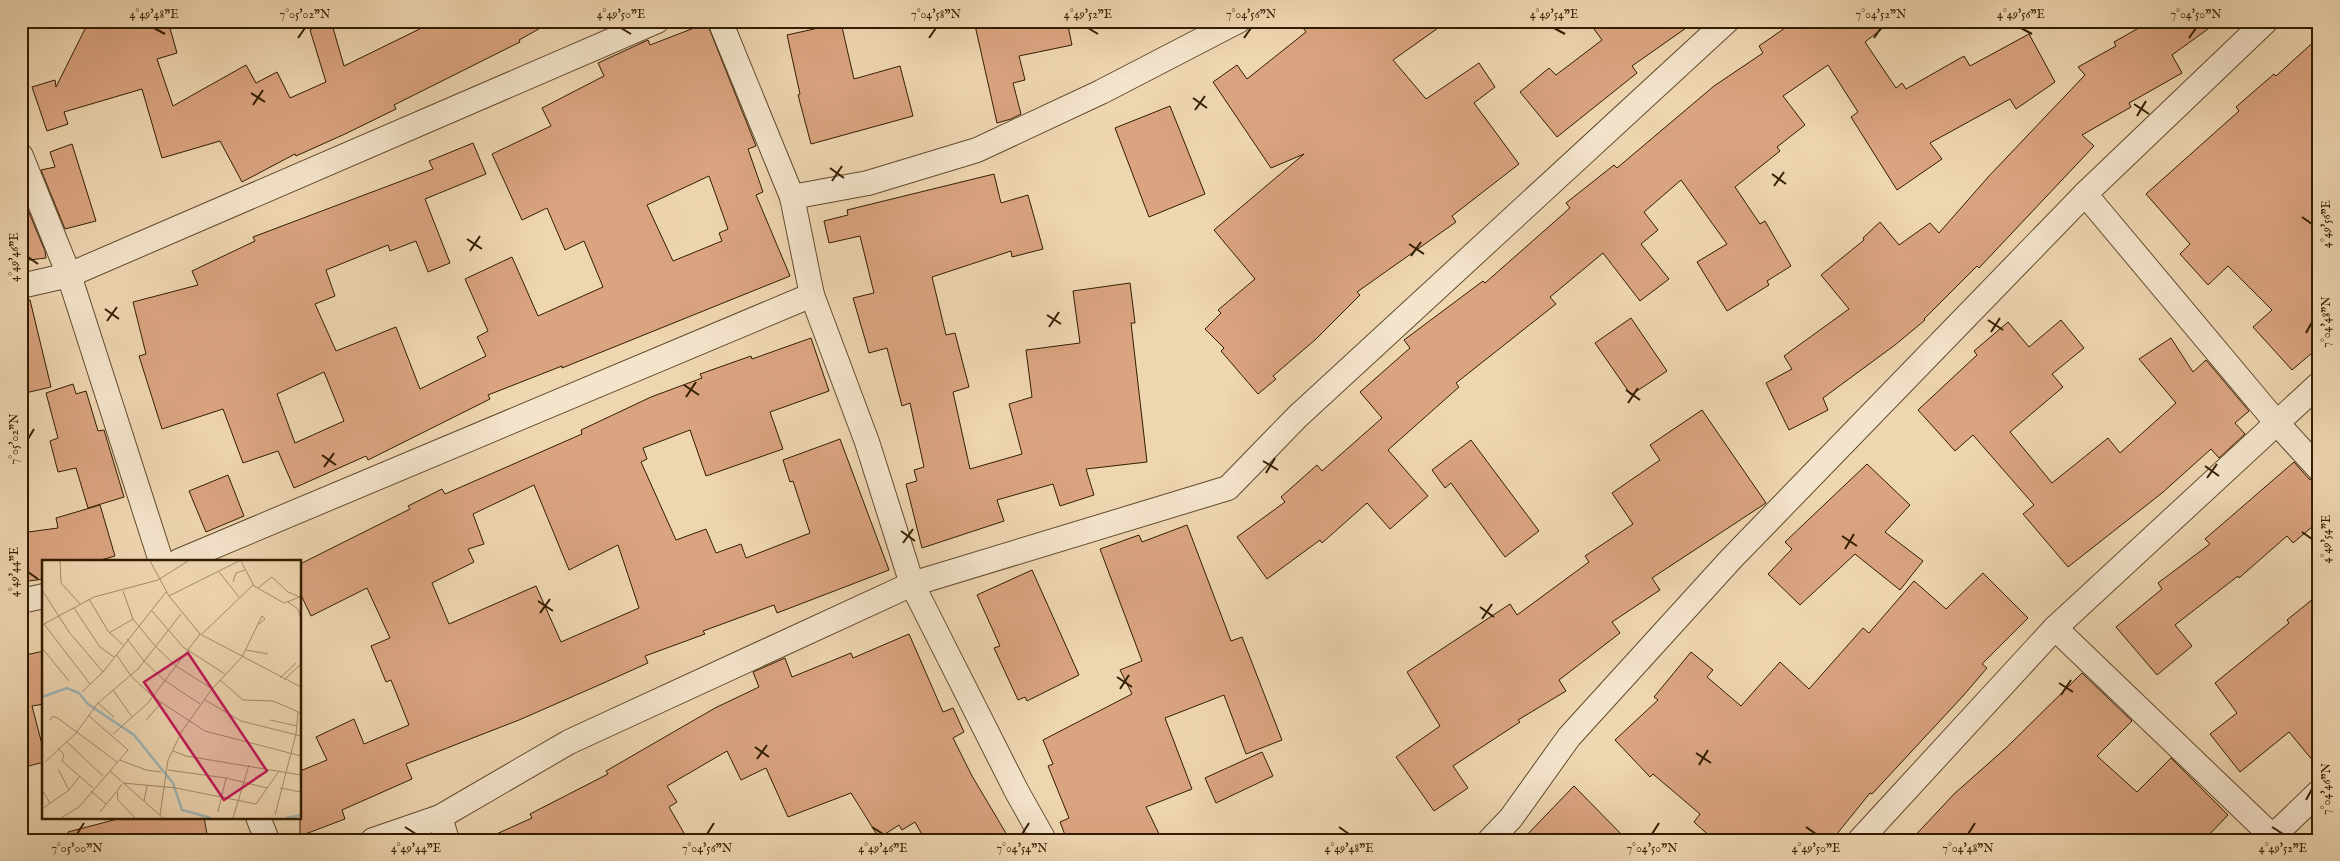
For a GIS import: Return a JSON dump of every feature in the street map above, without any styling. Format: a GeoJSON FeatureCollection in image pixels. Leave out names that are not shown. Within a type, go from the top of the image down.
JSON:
{"type":"FeatureCollection","features":[{"type":"Feature","properties":{"kind":"street"},"geometry":{"type":"LineString","coordinates":[[21,286],[69,275],[657,21]]}},
{"type":"Feature","properties":{"kind":"street"},"geometry":{"type":"LineString","coordinates":[[720,21],[792,198],[812,295],[867,442],[912,584],[1017,792],[1044,840]]}},
{"type":"Feature","properties":{"kind":"street"},"geometry":{"type":"LineString","coordinates":[[792,198],[868,183],[977,150],[1100,92],[1238,21]]}},
{"type":"Feature","properties":{"kind":"street"},"geometry":{"type":"LineString","coordinates":[[373,840],[440,817],[569,742],[912,584],[1228,488],[1297,417],[1727,21]]}},
{"type":"Feature","properties":{"kind":"street"},"geometry":{"type":"LineString","coordinates":[[1490,840],[1511,818],[1570,737],[1731,559],[2085,194],[2266,21]]}},
{"type":"Feature","properties":{"kind":"street"},"geometry":{"type":"LineString","coordinates":[[21,156],[69,275],[161,560]]}},
{"type":"Feature","properties":{"kind":"street"},"geometry":{"type":"LineString","coordinates":[[2085,194],[2276,422],[2319,469]]}},
{"type":"Feature","properties":{"kind":"street"},"geometry":{"type":"LineString","coordinates":[[181,560],[812,295]]}},
{"type":"Feature","properties":{"kind":"street"},"geometry":{"type":"LineString","coordinates":[[1860,840],[2054,628],[2319,384]]}},
{"type":"Feature","properties":{"kind":"street"},"geometry":{"type":"LineString","coordinates":[[21,601],[42,596]]}},
{"type":"Feature","properties":{"kind":"street"},"geometry":{"type":"LineString","coordinates":[[2054,628],[2272,838],[2319,792]]}},
{"type":"Feature","properties":{"kind":"street"},"geometry":{"type":"LineString","coordinates":[[440,817],[447,840]]}},
{"type":"Feature","properties":{"kind":"street"},"geometry":{"type":"LineString","coordinates":[[258,818],[267,840]]}},
{"type":"Feature","properties":{"kind":"building"},"geometry":{"type":"Polygon","coordinates":[[[89,21],[168,21],[177,53],[157,59],[173,106],[246,65],[256,83],[277,72],[290,98],[326,82],[310,30],[325,21],[331,21],[344,66],[436,21],[553,21],[519,40],[520,42],[394,105],[396,109],[296,156],[295,154],[242,182],[220,141],[162,158],[142,89],[64,112],[68,124],[47,131],[32,87],[55,80],[56,87],[89,21]]]}},
{"type":"Feature","properties":{"kind":"building"},"geometry":{"type":"Polygon","coordinates":[[[974,21],[1067,21],[1072,45],[1019,56],[1025,80],[1013,83],[1021,114],[1011,119],[997,123],[974,21]]]}},
{"type":"Feature","properties":{"kind":"building"},"geometry":{"type":"Polygon","coordinates":[[[1298,21],[1448,21],[1393,60],[1426,99],[1479,63],[1495,87],[1474,103],[1519,164],[1452,216],[1456,222],[1357,292],[1360,295],[1316,339],[1273,376],[1276,379],[1258,394],[1221,351],[1224,348],[1205,329],[1221,313],[1218,310],[1255,279],[1214,230],[1304,154],[1271,168],[1213,82],[1237,65],[1247,79],[1306,32],[1298,21]]]}},
{"type":"Feature","properties":{"kind":"building"},"geometry":{"type":"Polygon","coordinates":[[[1588,21],[1696,21],[1632,66],[1637,73],[1557,137],[1520,92],[1549,68],[1556,75],[1602,40],[1588,21]]]}},
{"type":"Feature","properties":{"kind":"building"},"geometry":{"type":"Polygon","coordinates":[[[1795,21],[1892,21],[1865,42],[1896,88],[1902,83],[1906,89],[1964,56],[1970,66],[2029,34],[2055,82],[2016,109],[2010,99],[1930,143],[1942,159],[1897,190],[1851,117],[1858,112],[1828,65],[1783,96],[1805,125],[1777,147],[1780,151],[1735,187],[1760,224],[1765,221],[1791,266],[1767,281],[1769,285],[1727,311],[1697,262],[1727,244],[1681,180],[1644,212],[1658,230],[1641,244],[1669,279],[1640,301],[1603,253],[1550,297],[1556,304],[1456,383],[1459,387],[1388,450],[1428,496],[1390,529],[1367,503],[1322,543],[1320,540],[1267,579],[1237,537],[1285,502],[1281,497],[1317,465],[1322,471],[1382,418],[1360,392],[1410,348],[1404,340],[1483,281],[1485,283],[1570,208],[1566,203],[1614,165],[1617,168],[1714,86],[1763,53],[1759,46],[1795,21]]]}},
{"type":"Feature","properties":{"kind":"building"},"geometry":{"type":"Polygon","coordinates":[[[2151,21],[2219,21],[2172,55],[2182,73],[2129,103],[2131,107],[2082,135],[2094,146],[1979,268],[1977,266],[1925,320],[1895,345],[1823,398],[1828,410],[1789,430],[1766,383],[1792,369],[1784,356],[1849,309],[1821,275],[1864,240],[1863,238],[1880,222],[1899,245],[1930,223],[1939,233],[1989,176],[2085,75],[2078,67],[2116,46],[2114,42],[2151,21]]]}},
{"type":"Feature","properties":{"kind":"building"},"geometry":{"type":"Polygon","coordinates":[[[707,23],[756,146],[748,149],[763,192],[756,195],[790,276],[562,368],[562,366],[488,395],[490,399],[368,460],[366,456],[294,488],[278,451],[243,463],[223,409],[162,429],[139,356],[146,354],[133,302],[198,285],[192,271],[255,241],[253,237],[433,169],[429,161],[473,143],[486,174],[425,199],[450,263],[428,272],[416,241],[390,251],[388,245],[326,270],[335,296],[315,304],[336,351],[396,327],[420,389],[486,356],[477,337],[488,331],[465,279],[512,257],[538,316],[603,287],[584,241],[565,250],[547,208],[522,220],[492,154],[551,126],[542,108],[604,76],[598,63],[648,40],[650,45],[707,23]],[[709,176],[647,205],[673,261],[722,241],[719,233],[728,229],[709,176]],[[324,372],[277,394],[295,443],[344,421],[324,372]]]}},
{"type":"Feature","properties":{"kind":"building"},"geometry":{"type":"Polygon","coordinates":[[[841,23],[854,79],[900,66],[913,116],[811,144],[798,95],[800,94],[787,35],[841,23]]]}},
{"type":"Feature","properties":{"kind":"building"},"geometry":{"type":"Polygon","coordinates":[[[2319,37],[2319,347],[2292,370],[2253,327],[2272,310],[2228,266],[2208,285],[2180,254],[2190,244],[2146,194],[2239,111],[2236,107],[2274,74],[2276,76],[2319,37]]]}},
{"type":"Feature","properties":{"kind":"building"},"geometry":{"type":"Polygon","coordinates":[[[1170,106],[1205,194],[1149,217],[1115,128],[1170,106]]]}},
{"type":"Feature","properties":{"kind":"building"},"geometry":{"type":"Polygon","coordinates":[[[72,144],[96,221],[65,229],[41,170],[55,167],[50,152],[72,144]]]}},
{"type":"Feature","properties":{"kind":"building"},"geometry":{"type":"Polygon","coordinates":[[[994,174],[1001,203],[1028,195],[1043,249],[1012,257],[1011,251],[932,277],[946,335],[955,333],[969,387],[953,392],[970,469],[1022,454],[1009,404],[1032,397],[1026,350],[1080,343],[1073,291],[1130,283],[1135,323],[1131,323],[1147,462],[1086,469],[1094,495],[1060,506],[1053,484],[997,500],[1004,521],[922,548],[906,484],[917,481],[914,470],[924,467],[910,403],[902,406],[887,348],[869,353],[853,298],[874,293],[860,236],[829,243],[824,221],[848,215],[847,210],[994,174]]]}},
{"type":"Feature","properties":{"kind":"building"},"geometry":{"type":"Polygon","coordinates":[[[21,193],[45,251],[46,258],[21,261],[21,193]]]}},
{"type":"Feature","properties":{"kind":"building"},"geometry":{"type":"Polygon","coordinates":[[[30,300],[51,387],[21,394],[21,301],[30,300]]]}},
{"type":"Feature","properties":{"kind":"building"},"geometry":{"type":"Polygon","coordinates":[[[1631,318],[1667,371],[1631,395],[1595,343],[1631,318]]]}},
{"type":"Feature","properties":{"kind":"building"},"geometry":{"type":"Polygon","coordinates":[[[2061,320],[2084,348],[2052,374],[2063,387],[2010,432],[2052,483],[2108,438],[2120,453],[2176,403],[2139,359],[2171,338],[2193,372],[2206,360],[2249,411],[2235,423],[2245,434],[2219,458],[2211,449],[2162,493],[2068,567],[2023,514],[2034,505],[1973,435],[1955,451],[1918,410],[1977,355],[1974,351],[2008,322],[2029,347],[2061,320]]]}},
{"type":"Feature","properties":{"kind":"building"},"geometry":{"type":"Polygon","coordinates":[[[811,338],[829,391],[770,412],[783,449],[706,476],[690,430],[643,448],[647,459],[641,462],[676,540],[706,529],[716,553],[741,544],[746,558],[810,533],[793,481],[790,482],[783,460],[840,439],[889,570],[777,613],[774,605],[703,631],[705,634],[645,656],[648,663],[519,720],[406,764],[412,779],[342,810],[345,819],[300,836],[301,771],[327,760],[316,737],[354,719],[364,744],[409,725],[391,680],[386,682],[371,646],[390,638],[367,588],[311,616],[301,595],[301,564],[410,509],[408,506],[442,489],[445,494],[582,434],[581,430],[651,397],[702,378],[700,374],[751,356],[752,359],[811,338]],[[534,485],[473,514],[484,544],[468,549],[474,562],[432,583],[449,624],[536,586],[561,642],[639,608],[618,545],[569,570],[534,485]]]}},
{"type":"Feature","properties":{"kind":"building"},"geometry":{"type":"Polygon","coordinates":[[[73,384],[76,394],[86,391],[98,431],[104,430],[124,497],[88,508],[76,468],[58,472],[50,441],[58,438],[46,393],[73,384]]]}},
{"type":"Feature","properties":{"kind":"building"},"geometry":{"type":"Polygon","coordinates":[[[1702,410],[1766,503],[1652,578],[1660,590],[1612,622],[1620,633],[1559,680],[1566,691],[1518,720],[1520,722],[1453,766],[1468,788],[1434,811],[1396,757],[1440,726],[1407,672],[1510,604],[1517,615],[1589,562],[1585,556],[1633,524],[1612,493],[1660,460],[1650,445],[1702,410]]]}},
{"type":"Feature","properties":{"kind":"building"},"geometry":{"type":"Polygon","coordinates":[[[1471,440],[1539,531],[1505,557],[1451,483],[1445,488],[1432,470],[1471,440]]]}},
{"type":"Feature","properties":{"kind":"building"},"geometry":{"type":"Polygon","coordinates":[[[2294,462],[2309,479],[2319,482],[2319,521],[2293,543],[2287,536],[2239,578],[2238,576],[2175,625],[2192,646],[2157,675],[2116,627],[2162,589],[2158,583],[2210,544],[2205,539],[2294,462]]]}},
{"type":"Feature","properties":{"kind":"building"},"geometry":{"type":"Polygon","coordinates":[[[1867,464],[1910,505],[1885,532],[1923,561],[1900,590],[1855,554],[1800,605],[1768,574],[1792,549],[1785,542],[1867,464]]]}},
{"type":"Feature","properties":{"kind":"building"},"geometry":{"type":"Polygon","coordinates":[[[228,475],[244,516],[206,532],[189,491],[228,475]]]}},
{"type":"Feature","properties":{"kind":"building"},"geometry":{"type":"Polygon","coordinates":[[[100,505],[115,556],[101,560],[42,560],[42,579],[21,582],[21,533],[58,528],[56,518],[100,505]]]}},
{"type":"Feature","properties":{"kind":"building"},"geometry":{"type":"Polygon","coordinates":[[[1187,525],[1231,641],[1242,637],[1282,740],[1246,754],[1224,695],[1165,718],[1192,789],[1146,807],[1162,840],[1067,840],[1060,822],[1069,818],[1048,766],[1053,764],[1043,740],[1132,694],[1120,670],[1142,661],[1100,549],[1139,535],[1142,542],[1187,525]]]}},
{"type":"Feature","properties":{"kind":"building"},"geometry":{"type":"Polygon","coordinates":[[[1032,570],[1079,675],[1027,701],[1025,697],[1018,700],[994,648],[1000,646],[977,595],[1032,570]]]}},
{"type":"Feature","properties":{"kind":"building"},"geometry":{"type":"Polygon","coordinates":[[[1983,573],[2028,618],[1982,664],[1987,668],[1872,794],[1870,793],[1832,840],[1714,840],[1694,822],[1700,814],[1653,774],[1650,777],[1615,740],[1658,700],[1654,697],[1691,652],[1713,670],[1707,677],[1741,706],[1780,662],[1809,689],[1863,628],[1869,633],[1914,581],[1946,609],[1983,573]]]}},
{"type":"Feature","properties":{"kind":"building"},"geometry":{"type":"Polygon","coordinates":[[[2319,594],[2319,768],[2289,732],[2240,772],[2210,734],[2237,713],[2215,683],[2289,623],[2287,620],[2319,594]]]}},
{"type":"Feature","properties":{"kind":"building"},"geometry":{"type":"Polygon","coordinates":[[[909,634],[943,712],[953,708],[964,732],[953,738],[972,776],[1010,840],[925,840],[915,822],[902,830],[899,825],[879,838],[851,793],[788,817],[766,768],[741,780],[727,751],[667,786],[677,802],[669,807],[688,840],[483,840],[532,818],[530,814],[608,774],[606,771],[715,708],[759,687],[753,672],[785,658],[792,677],[851,653],[853,658],[909,634]]]}},
{"type":"Feature","properties":{"kind":"building"},"geometry":{"type":"Polygon","coordinates":[[[42,651],[42,704],[32,706],[42,744],[42,763],[21,768],[21,656],[42,651]]]}},
{"type":"Feature","properties":{"kind":"building"},"geometry":{"type":"Polygon","coordinates":[[[2082,673],[2132,721],[2097,756],[2137,792],[2171,758],[2228,815],[2204,840],[1911,840],[1954,794],[2007,747],[2082,673]]]}},
{"type":"Feature","properties":{"kind":"building"},"geometry":{"type":"Polygon","coordinates":[[[1262,752],[1273,776],[1216,803],[1205,778],[1262,752]]]}},
{"type":"Feature","properties":{"kind":"building"},"geometry":{"type":"Polygon","coordinates":[[[1574,786],[1627,840],[1522,840],[1574,786]]]}},
{"type":"Feature","properties":{"kind":"building"},"geometry":{"type":"Polygon","coordinates":[[[121,818],[204,818],[208,840],[70,840],[68,832],[121,818]]]}}]}
